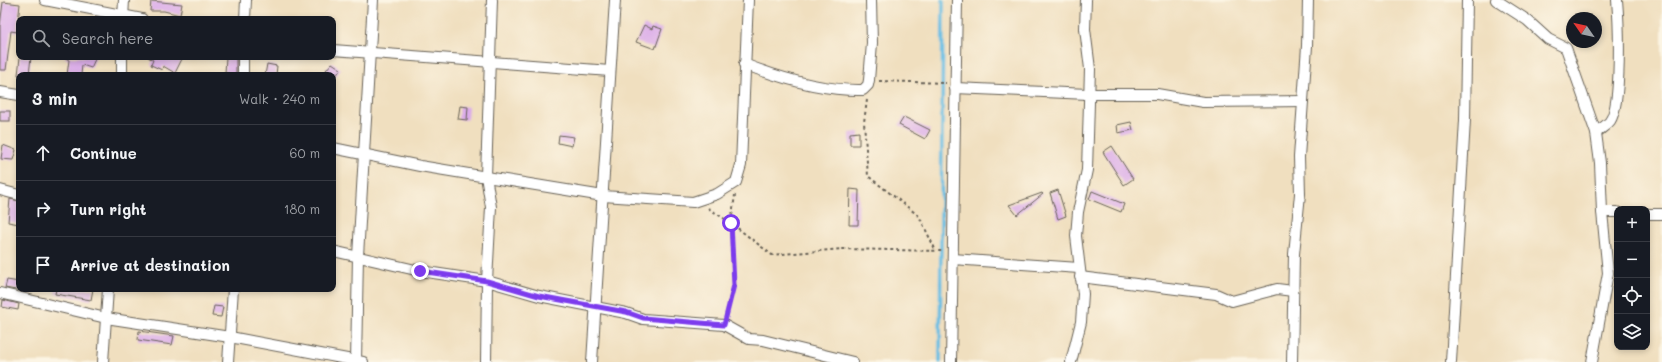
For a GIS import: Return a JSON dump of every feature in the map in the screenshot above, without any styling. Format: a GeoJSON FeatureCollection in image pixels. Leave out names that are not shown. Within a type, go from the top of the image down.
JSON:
{"type":"FeatureCollection","features":[{"type":"Feature","properties":{"kind":"street"},"geometry":{"type":"LineString","coordinates":[[45,0],[118,16]]}},
{"type":"Feature","properties":{"kind":"street"},"geometry":{"type":"LineString","coordinates":[[123,16],[124,0]]}},
{"type":"Feature","properties":{"kind":"street"},"geometry":{"type":"LineString","coordinates":[[245,16],[246,0]]}},
{"type":"Feature","properties":{"kind":"street"},"geometry":{"type":"LineString","coordinates":[[0,293],[106,318],[230,337],[359,362],[358,256],[373,0]]}},
{"type":"Feature","properties":{"kind":"street"},"geometry":{"type":"LineString","coordinates":[[486,362],[487,281],[491,207],[486,176],[492,0]]}},
{"type":"Feature","properties":{"kind":"street"},"geometry":{"type":"LineString","coordinates":[[592,362],[615,0]]}},
{"type":"Feature","properties":{"kind":"street"},"geometry":{"type":"LineString","coordinates":[[336,149],[363,156],[603,196],[693,202],[717,194],[736,182],[741,165],[744,64],[748,0]]}},
{"type":"Feature","properties":{"kind":"street"},"geometry":{"type":"LineString","coordinates":[[744,64],[784,79],[809,84],[863,90],[868,83],[872,43],[872,0]]}},
{"type":"Feature","properties":{"kind":"street"},"geometry":{"type":"LineString","coordinates":[[951,362],[957,0]]}},
{"type":"Feature","properties":{"kind":"street"},"geometry":{"type":"LineString","coordinates":[[1071,362],[1081,322],[1083,294],[1076,236],[1078,212],[1087,170],[1088,94],[1090,69],[1085,29],[1086,0]]}},
{"type":"Feature","properties":{"kind":"street"},"geometry":{"type":"LineString","coordinates":[[1292,362],[1294,254],[1300,194],[1299,156],[1307,46],[1308,0]]}},
{"type":"Feature","properties":{"kind":"street"},"geometry":{"type":"LineString","coordinates":[[1451,362],[1465,120],[1467,0]]}},
{"type":"Feature","properties":{"kind":"street"},"geometry":{"type":"LineString","coordinates":[[1496,0],[1527,20],[1548,39],[1566,48],[1596,133],[1600,163],[1602,212],[1608,273],[1592,362]]}},
{"type":"Feature","properties":{"kind":"street"},"geometry":{"type":"LineString","coordinates":[[1596,133],[1610,121],[1617,105],[1619,31],[1617,0]]}},
{"type":"Feature","properties":{"kind":"street"},"geometry":{"type":"LineString","coordinates":[[336,50],[610,71]]}},
{"type":"Feature","properties":{"kind":"street"},"geometry":{"type":"LineString","coordinates":[[122,60],[122,72]]}},
{"type":"Feature","properties":{"kind":"street"},"geometry":{"type":"LineString","coordinates":[[242,72],[243,60]]}},
{"type":"Feature","properties":{"kind":"street"},"geometry":{"type":"LineString","coordinates":[[955,88],[1088,94],[1157,94],[1203,102],[1302,101]]}},
{"type":"Feature","properties":{"kind":"street"},"geometry":{"type":"LineString","coordinates":[[0,92],[16,95]]}},
{"type":"Feature","properties":{"kind":"street"},"geometry":{"type":"LineString","coordinates":[[0,190],[16,194]]}},
{"type":"Feature","properties":{"kind":"street"},"geometry":{"type":"LineString","coordinates":[[1602,212],[1614,212]]}},
{"type":"Feature","properties":{"kind":"street"},"geometry":{"type":"LineString","coordinates":[[1650,214],[1662,214]]}},
{"type":"Feature","properties":{"kind":"street"},"geometry":{"type":"LineString","coordinates":[[336,252],[420,271],[487,281],[539,296],[626,312],[643,318],[724,325],[749,339],[763,340],[853,362]]}},
{"type":"Feature","properties":{"kind":"street"},"geometry":{"type":"LineString","coordinates":[[953,259],[1080,272],[1216,294],[1232,301],[1277,289],[1293,291]]}},
{"type":"Feature","properties":{"kind":"street"},"geometry":{"type":"LineString","coordinates":[[103,362],[108,292]]}},
{"type":"Feature","properties":{"kind":"street"},"geometry":{"type":"LineString","coordinates":[[228,362],[233,292]]}},
{"type":"Feature","properties":{"kind":"path"},"geometry":{"type":"LineString","coordinates":[[693,202],[714,211],[772,255],[841,249],[936,251],[919,216],[868,176],[864,122],[868,83],[938,83]]}},
{"type":"Feature","properties":{"kind":"path"},"geometry":{"type":"LineString","coordinates":[[724,325],[734,285],[731,223],[736,182]]}},
{"type":"Feature","properties":{"kind":"building"},"geometry":{"type":"Polygon","coordinates":[[[151,1],[182,4],[180,15],[164,11],[150,11],[151,1]]]}},
{"type":"Feature","properties":{"kind":"building"},"geometry":{"type":"Polygon","coordinates":[[[3,2],[20,4],[19,16],[16,16],[16,32],[11,31],[6,70],[0,70],[0,26],[3,2]]]}},
{"type":"Feature","properties":{"kind":"building"},"geometry":{"type":"Polygon","coordinates":[[[644,25],[652,29],[653,26],[662,29],[655,49],[636,42],[644,25]]]}},
{"type":"Feature","properties":{"kind":"building"},"geometry":{"type":"Polygon","coordinates":[[[20,60],[31,60],[29,72],[18,72],[20,60]]]}},
{"type":"Feature","properties":{"kind":"building"},"geometry":{"type":"Polygon","coordinates":[[[69,60],[95,60],[91,68],[82,65],[81,72],[67,72],[69,60]]]}},
{"type":"Feature","properties":{"kind":"building"},"geometry":{"type":"Polygon","coordinates":[[[153,60],[182,60],[176,72],[163,66],[162,70],[151,65],[153,60]]]}},
{"type":"Feature","properties":{"kind":"building"},"geometry":{"type":"Polygon","coordinates":[[[226,60],[236,60],[236,72],[225,72],[226,60]]]}},
{"type":"Feature","properties":{"kind":"building"},"geometry":{"type":"Polygon","coordinates":[[[332,63],[341,69],[336,76],[336,72],[329,72],[326,70],[332,63]]]}},
{"type":"Feature","properties":{"kind":"building"},"geometry":{"type":"Polygon","coordinates":[[[267,64],[277,66],[276,72],[266,72],[267,64]]]}},
{"type":"Feature","properties":{"kind":"building"},"geometry":{"type":"Polygon","coordinates":[[[460,106],[468,107],[467,120],[458,119],[460,106]]]}},
{"type":"Feature","properties":{"kind":"building"},"geometry":{"type":"Polygon","coordinates":[[[0,111],[10,111],[10,121],[0,121],[0,111]]]}},
{"type":"Feature","properties":{"kind":"building"},"geometry":{"type":"Polygon","coordinates":[[[904,117],[930,130],[925,139],[899,125],[904,117]]]}},
{"type":"Feature","properties":{"kind":"building"},"geometry":{"type":"Polygon","coordinates":[[[1131,122],[1133,130],[1118,133],[1117,125],[1131,122]]]}},
{"type":"Feature","properties":{"kind":"building"},"geometry":{"type":"Polygon","coordinates":[[[859,132],[859,145],[850,145],[850,133],[859,132]]]}},
{"type":"Feature","properties":{"kind":"building"},"geometry":{"type":"Polygon","coordinates":[[[559,135],[574,137],[572,146],[558,143],[559,135]]]}},
{"type":"Feature","properties":{"kind":"building"},"geometry":{"type":"Polygon","coordinates":[[[3,145],[16,150],[13,160],[1,159],[3,145]]]}},
{"type":"Feature","properties":{"kind":"building"},"geometry":{"type":"Polygon","coordinates":[[[1112,146],[1133,179],[1124,185],[1103,152],[1112,146]]]}},
{"type":"Feature","properties":{"kind":"building"},"geometry":{"type":"Polygon","coordinates":[[[850,189],[859,190],[858,225],[849,225],[850,189]]]}},
{"type":"Feature","properties":{"kind":"building"},"geometry":{"type":"Polygon","coordinates":[[[1058,190],[1066,216],[1058,219],[1050,193],[1058,190]]]}},
{"type":"Feature","properties":{"kind":"building"},"geometry":{"type":"Polygon","coordinates":[[[1092,191],[1124,204],[1121,212],[1089,199],[1092,191]]]}},
{"type":"Feature","properties":{"kind":"building"},"geometry":{"type":"Polygon","coordinates":[[[1042,193],[1043,194],[1017,215],[1009,205],[1042,193]]]}},
{"type":"Feature","properties":{"kind":"building"},"geometry":{"type":"Polygon","coordinates":[[[10,199],[16,200],[16,223],[8,222],[10,199]]]}},
{"type":"Feature","properties":{"kind":"building"},"geometry":{"type":"Polygon","coordinates":[[[7,280],[16,282],[16,290],[5,288],[7,280]]]}},
{"type":"Feature","properties":{"kind":"building"},"geometry":{"type":"Polygon","coordinates":[[[55,292],[92,292],[91,300],[55,294],[55,292]]]}},
{"type":"Feature","properties":{"kind":"building"},"geometry":{"type":"Polygon","coordinates":[[[3,300],[19,304],[18,310],[2,307],[3,300]]]}},
{"type":"Feature","properties":{"kind":"building"},"geometry":{"type":"Polygon","coordinates":[[[214,306],[223,307],[221,317],[212,316],[214,306]]]}},
{"type":"Feature","properties":{"kind":"building"},"geometry":{"type":"Polygon","coordinates":[[[139,331],[174,336],[172,345],[138,340],[139,331]]]}},
{"type":"Feature","properties":{"kind":"waterway"},"geometry":{"type":"LineString","coordinates":[[940,362],[943,0]]}},
{"type":"Feature","properties":{"kind":"route"},"geometry":{"type":"LineString","coordinates":[[420,271],[487,281],[539,296],[626,312],[643,318],[724,325],[734,285],[731,223]]}}]}
